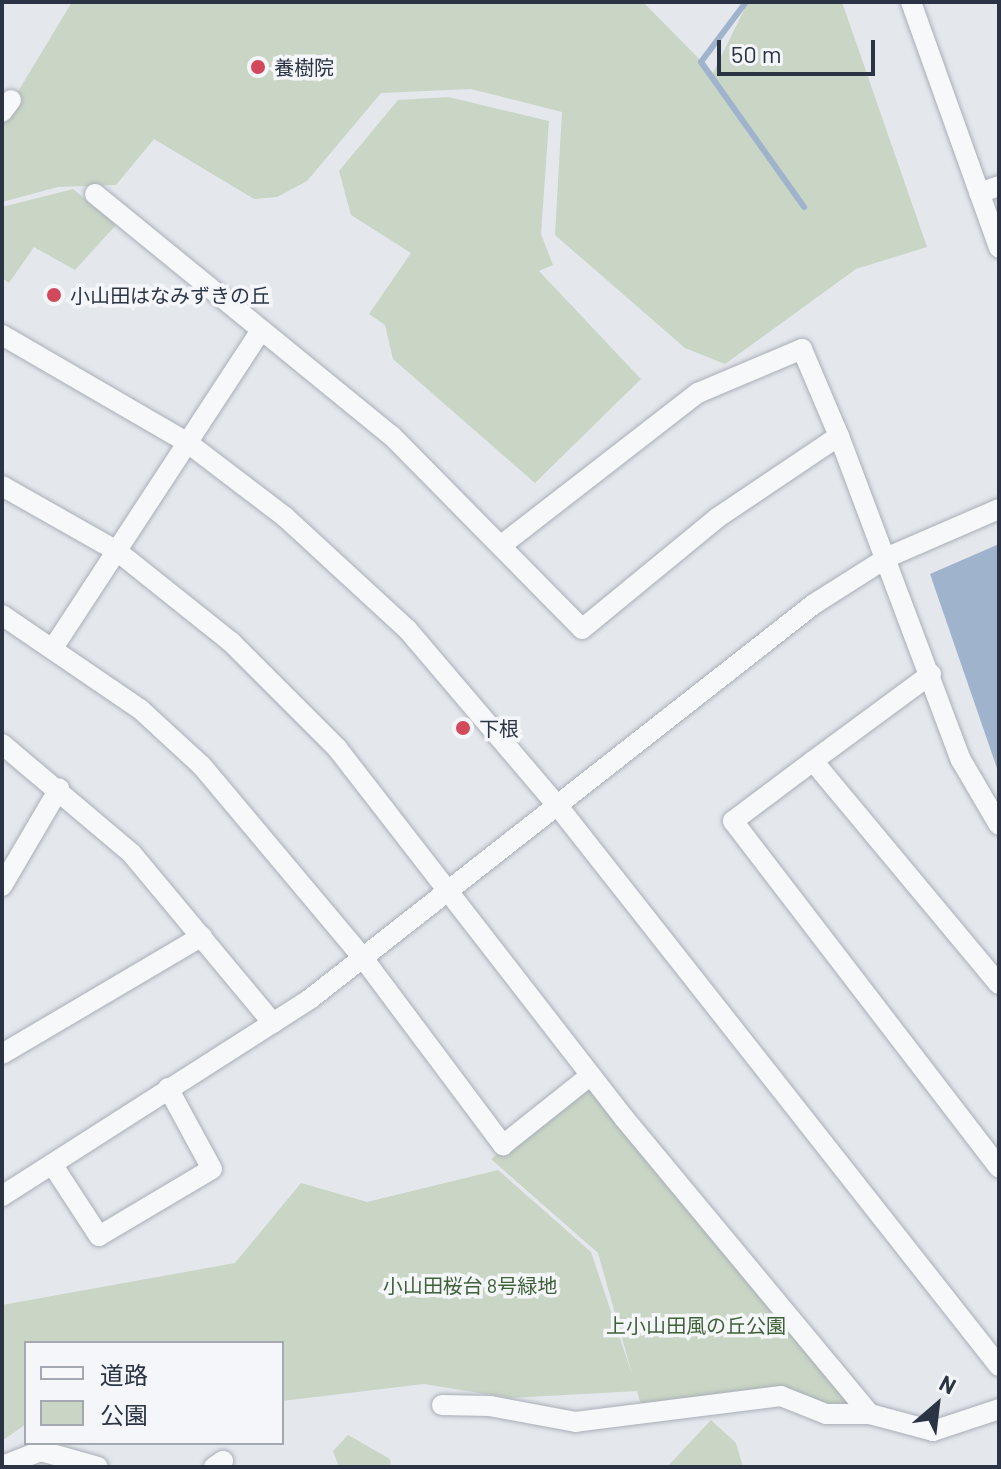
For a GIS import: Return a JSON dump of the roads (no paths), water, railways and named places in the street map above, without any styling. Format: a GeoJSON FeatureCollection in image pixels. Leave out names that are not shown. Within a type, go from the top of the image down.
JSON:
{"type":"FeatureCollection","features":[{"type":"Feature","properties":{"kind":"street"},"geometry":{"type":"LineString","coordinates":[[911,2],[989,190],[999,248]]}},
{"type":"Feature","properties":{"kind":"street"},"geometry":{"type":"LineString","coordinates":[[95,194],[258,335],[391,435],[503,544],[582,629],[717,518],[839,436]]}},
{"type":"Feature","properties":{"kind":"street"},"geometry":{"type":"LineString","coordinates":[[55,645],[258,335]]}},
{"type":"Feature","properties":{"kind":"street"},"geometry":{"type":"LineString","coordinates":[[4,336],[188,443],[351,573],[451,676],[557,805],[999,1366]]}},
{"type":"Feature","properties":{"kind":"street"},"geometry":{"type":"LineString","coordinates":[[503,544],[698,393],[802,349],[888,557],[961,760],[999,825]]}},
{"type":"Feature","properties":{"kind":"street"},"geometry":{"type":"LineString","coordinates":[[2,486],[117,551],[231,642],[337,748],[591,1075],[870,1414]]}},
{"type":"Feature","properties":{"kind":"street"},"geometry":{"type":"LineString","coordinates":[[2,1196],[273,1023],[363,958],[814,604],[888,557],[999,509]]}},
{"type":"Feature","properties":{"kind":"street"},"geometry":{"type":"LineString","coordinates":[[2,615],[55,645],[202,766],[363,958],[503,1145],[591,1075]]}},
{"type":"Feature","properties":{"kind":"street"},"geometry":{"type":"LineString","coordinates":[[931,674],[733,821],[999,1168]]}},
{"type":"Feature","properties":{"kind":"street"},"geometry":{"type":"LineString","coordinates":[[2,744],[59,789],[132,854],[273,1023]]}},
{"type":"Feature","properties":{"kind":"street"},"geometry":{"type":"LineString","coordinates":[[813,761],[999,984]]}},
{"type":"Feature","properties":{"kind":"street"},"geometry":{"type":"LineString","coordinates":[[2,886],[59,789]]}},
{"type":"Feature","properties":{"kind":"street"},"geometry":{"type":"LineString","coordinates":[[2,1054],[202,936]]}},
{"type":"Feature","properties":{"kind":"street"},"geometry":{"type":"LineString","coordinates":[[52,1164],[99,1236],[212,1169],[168,1088]]}},
{"type":"Feature","properties":{"kind":"street"},"geometry":{"type":"LineString","coordinates":[[442,1405],[490,1406],[576,1422],[781,1396],[826,1414],[870,1414],[933,1431],[999,1409]]}},
{"type":"Feature","properties":{"kind":"street"},"geometry":{"type":"LineString","coordinates":[[2,1466],[41,1451],[98,1467]]}},
{"type":"Feature","properties":{"kind":"water"},"geometry":{"type":"Polygon","coordinates":[[[999,544],[999,774],[930,574],[999,544]]]}},
{"type":"Feature","properties":{"kind":"waterway"},"geometry":{"type":"LineString","coordinates":[[746,2],[701,62],[804,207]]}},
{"type":"Feature","properties":{"kind":"place","name":"養樹院"},"geometry":{"type":"Point","coordinates":[258,67]}},
{"type":"Feature","properties":{"kind":"place","name":"小山田はなみずきの丘"},"geometry":{"type":"Point","coordinates":[54,295]}},
{"type":"Feature","properties":{"kind":"place","name":"下根"},"geometry":{"type":"Point","coordinates":[463,728]}},
{"type":"Feature","properties":{"kind":"park label","name":"小山田桜台 8号緑地"},"geometry":{"type":"Point","coordinates":[470,1285]}},
{"type":"Feature","properties":{"kind":"park label","name":"上小山田風の丘公園"},"geometry":{"type":"Point","coordinates":[696,1325]}}]}
